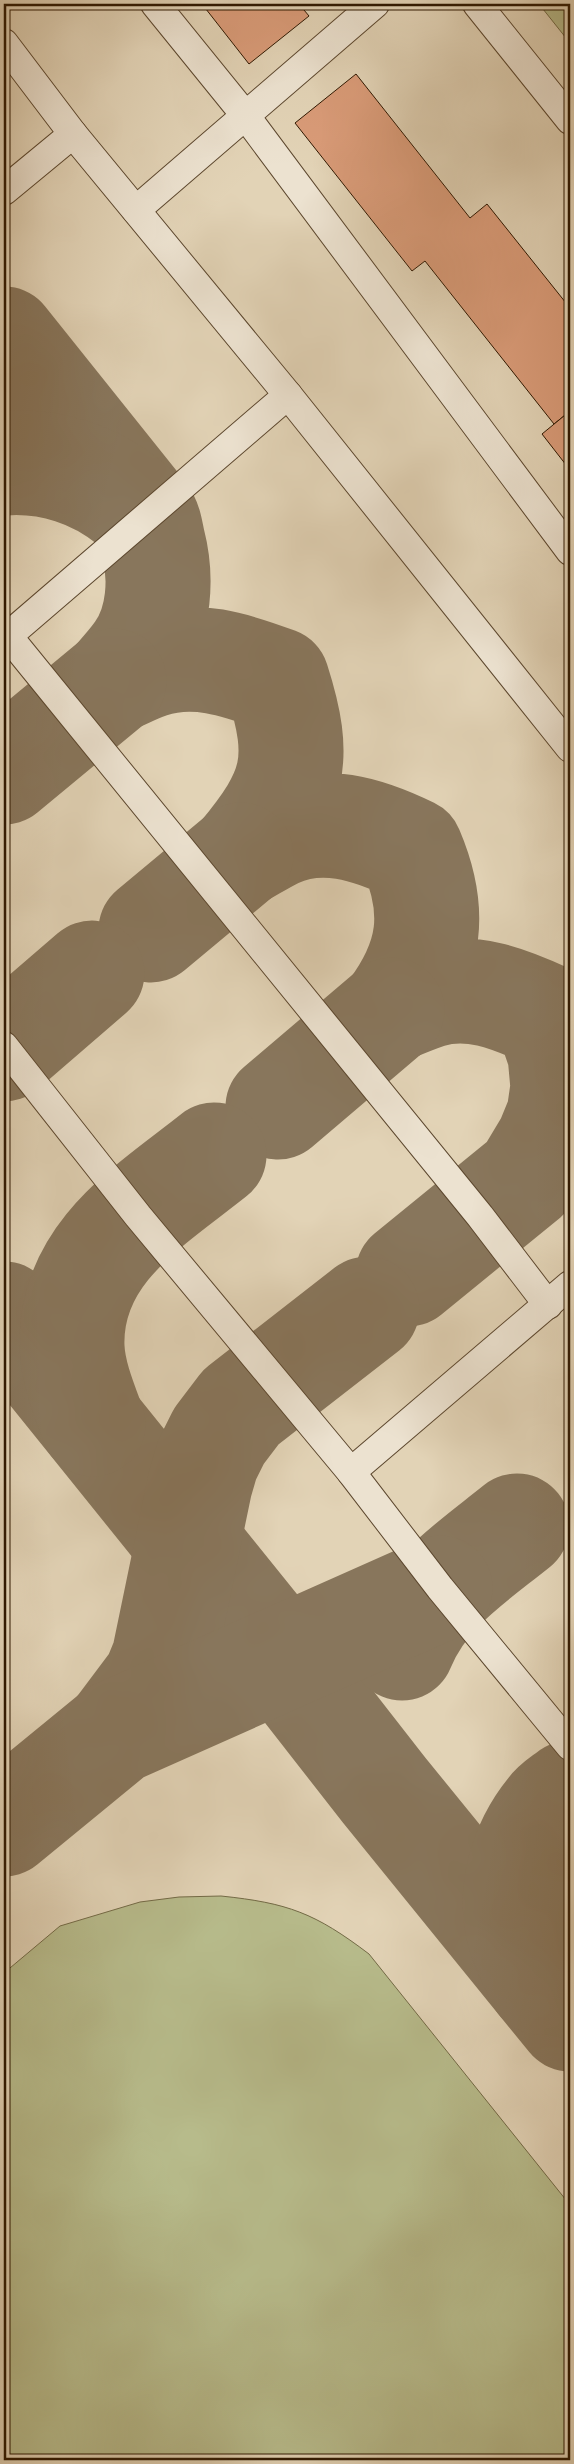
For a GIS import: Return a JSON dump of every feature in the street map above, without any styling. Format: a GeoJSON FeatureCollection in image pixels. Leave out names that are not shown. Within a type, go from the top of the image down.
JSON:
{"type":"FeatureCollection","features":[{"type":"Feature","properties":{"kind":"lane"},"geometry":{"type":"LineString","coordinates":[[155,4],[245,115],[570,551]]}},
{"type":"Feature","properties":{"kind":"lane"},"geometry":{"type":"LineString","coordinates":[[136,210],[375,4]]}},
{"type":"Feature","properties":{"kind":"lane"},"geometry":{"type":"LineString","coordinates":[[477,4],[570,120]]}},
{"type":"Feature","properties":{"kind":"lane"},"geometry":{"type":"LineString","coordinates":[[4,43],[73,134],[288,396],[570,748]]}},
{"type":"Feature","properties":{"kind":"lane"},"geometry":{"type":"LineString","coordinates":[[4,191],[73,134]]}},
{"type":"Feature","properties":{"kind":"lane"},"geometry":{"type":"LineString","coordinates":[[288,396],[6,638],[462,1193],[548,1305]]}},
{"type":"Feature","properties":{"kind":"lane"},"geometry":{"type":"LineString","coordinates":[[4,1046],[138,1216],[351,1472],[440,1588],[570,1746]]}},
{"type":"Feature","properties":{"kind":"lane"},"geometry":{"type":"LineString","coordinates":[[351,1472],[570,1285]]}},
{"type":"Feature","properties":{"kind":"green space"},"geometry":{"type":"Polygon","coordinates":[[[539,4],[570,4],[570,43],[539,4]]]}},
{"type":"Feature","properties":{"kind":"green space"},"geometry":{"type":"Polygon","coordinates":[[[221,1896],[265,1902],[300,1912],[333,1929],[369,1954],[570,2205],[570,2460],[4,2460],[4,1973],[60,1926],[140,1902],[179,1897],[221,1896]]]}},
{"type":"Feature","properties":{"kind":"building"},"geometry":{"type":"Polygon","coordinates":[[[202,4],[299,4],[309,16],[249,64],[202,4]]]}},
{"type":"Feature","properties":{"kind":"building"},"geometry":{"type":"Polygon","coordinates":[[[356,74],[470,218],[487,204],[570,308],[570,411],[554,424],[425,261],[412,271],[295,123],[356,74]]]}},
{"type":"Feature","properties":{"kind":"building"},"geometry":{"type":"Polygon","coordinates":[[[570,411],[570,470],[542,434],[570,411]]]}},
{"type":"Feature","properties":{"kind":"taxiway"},"geometry":{"type":"LineString","coordinates":[[4,339],[136,504]]}},
{"type":"Feature","properties":{"kind":"taxiway"},"geometry":{"type":"LineString","coordinates":[[4,463],[38,464],[71,471],[87,477],[117,494],[147,519],[158,570],[155,613],[145,640],[135,656],[114,681],[149,666],[165,661],[182,659],[214,661],[246,669],[277,680],[290,733],[291,754],[289,774],[283,793],[273,812],[241,855],[292,829],[327,825],[344,827],[378,836],[411,850],[424,893],[427,913],[426,933],[415,971],[392,1010],[428,996],[443,992],[459,991],[489,994],[547,1016],[560,1054],[563,1087],[559,1115],[548,1142],[527,1177],[408,1274]]}},
{"type":"Feature","properties":{"kind":"taxiway"},"geometry":{"type":"LineString","coordinates":[[4,772],[114,681]]}},
{"type":"Feature","properties":{"kind":"taxiway"},"geometry":{"type":"LineString","coordinates":[[151,930],[241,855]]}},
{"type":"Feature","properties":{"kind":"taxiway"},"geometry":{"type":"LineString","coordinates":[[4,1049],[92,973]]}},
{"type":"Feature","properties":{"kind":"taxiway"},"geometry":{"type":"LineString","coordinates":[[278,1107],[392,1010]]}},
{"type":"Feature","properties":{"kind":"taxiway"},"geometry":{"type":"LineString","coordinates":[[93,1424],[77,1376],[72,1347],[75,1314],[84,1285],[99,1258],[118,1235],[140,1213],[214,1155]]}},
{"type":"Feature","properties":{"kind":"taxiway"},"geometry":{"type":"LineString","coordinates":[[116,1732],[155,1680],[164,1658],[200,1484],[207,1460],[219,1436],[241,1407],[367,1309]]}},
{"type":"Feature","properties":{"kind":"taxiway"},"geometry":{"type":"LineString","coordinates":[[4,1314],[281,1658],[384,1790],[570,2019]]}},
{"type":"Feature","properties":{"kind":"taxiway"},"geometry":{"type":"LineString","coordinates":[[402,1648],[412,1628],[436,1595],[466,1566],[517,1526]]}},
{"type":"Feature","properties":{"kind":"taxiway"},"geometry":{"type":"LineString","coordinates":[[4,1824],[116,1732],[440,1588]]}},
{"type":"Feature","properties":{"kind":"taxiway"},"geometry":{"type":"LineString","coordinates":[[540,1982],[520,1936],[516,1920],[516,1886],[525,1853],[540,1823],[552,1807],[570,1793]]}}]}
